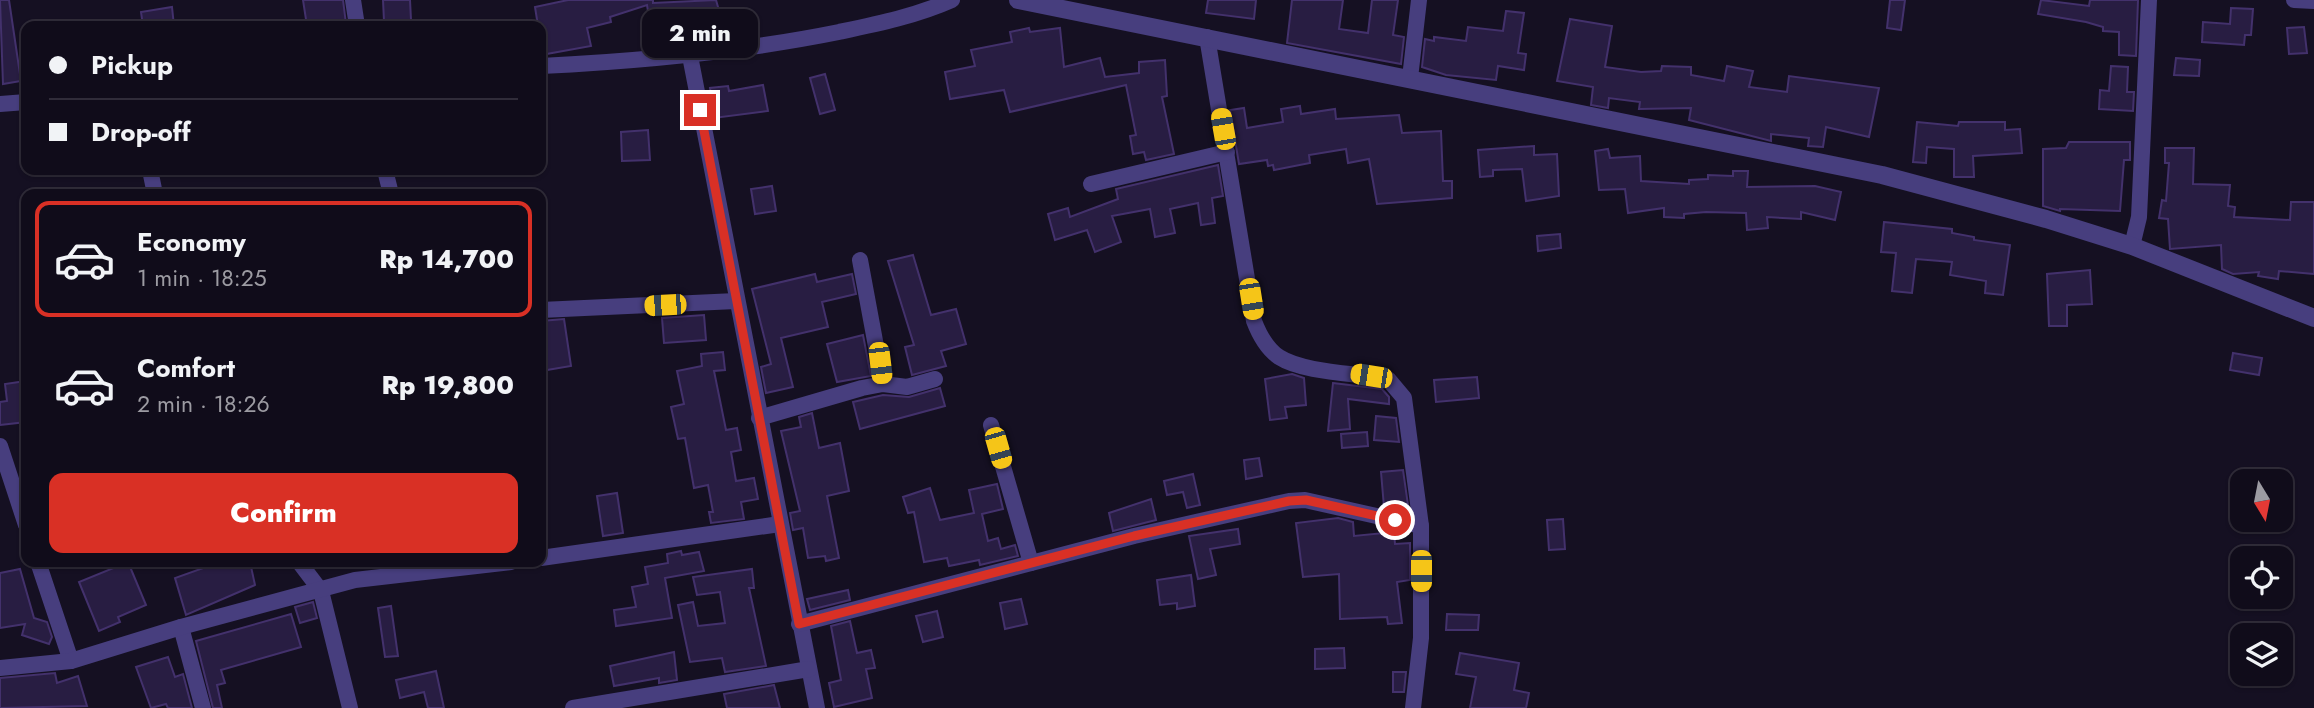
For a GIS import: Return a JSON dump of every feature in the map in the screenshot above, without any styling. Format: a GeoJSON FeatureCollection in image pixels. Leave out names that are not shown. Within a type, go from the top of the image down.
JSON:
{"type":"FeatureCollection","features":[{"type":"Feature","properties":{"kind":"street"},"geometry":{"type":"LineString","coordinates":[[353,0],[356,21]]}},
{"type":"Feature","properties":{"kind":"street"},"geometry":{"type":"LineString","coordinates":[[546,66],[690,56],[793,41],[884,22],[952,0]]}},
{"type":"Feature","properties":{"kind":"street"},"geometry":{"type":"LineString","coordinates":[[1018,0],[1069,5],[1207,37],[1882,176],[2046,219],[2133,246],[2314,318]]}},
{"type":"Feature","properties":{"kind":"street"},"geometry":{"type":"LineString","coordinates":[[1410,78],[1419,0]]}},
{"type":"Feature","properties":{"kind":"street"},"geometry":{"type":"LineString","coordinates":[[2133,246],[2141,197],[2149,0]]}},
{"type":"Feature","properties":{"kind":"street"},"geometry":{"type":"LineString","coordinates":[[2294,0],[2314,2]]}},
{"type":"Feature","properties":{"kind":"street"},"geometry":{"type":"LineString","coordinates":[[1207,37],[1254,321],[1260,335],[1279,357],[1301,365],[1388,379],[1404,398],[1421,526],[1421,638],[1413,708]]}},
{"type":"Feature","properties":{"kind":"street"},"geometry":{"type":"LineString","coordinates":[[690,56],[817,708]]}},
{"type":"Feature","properties":{"kind":"street"},"geometry":{"type":"LineString","coordinates":[[0,104],[21,102]]}},
{"type":"Feature","properties":{"kind":"street"},"geometry":{"type":"LineString","coordinates":[[1091,184],[1227,152]]}},
{"type":"Feature","properties":{"kind":"street"},"geometry":{"type":"LineString","coordinates":[[860,260],[878,341],[883,384]]}},
{"type":"Feature","properties":{"kind":"street"},"geometry":{"type":"LineString","coordinates":[[546,310],[736,300]]}},
{"type":"Feature","properties":{"kind":"street"},"geometry":{"type":"LineString","coordinates":[[759,418],[883,384],[907,387],[935,379]]}},
{"type":"Feature","properties":{"kind":"street"},"geometry":{"type":"LineString","coordinates":[[991,425],[1031,563]]}},
{"type":"Feature","properties":{"kind":"street"},"geometry":{"type":"LineString","coordinates":[[0,446],[21,510]]}},
{"type":"Feature","properties":{"kind":"street"},"geometry":{"type":"LineString","coordinates":[[799,624],[1031,563],[1289,501],[1306,500],[1421,526]]}},
{"type":"Feature","properties":{"kind":"street"},"geometry":{"type":"LineString","coordinates":[[546,557],[780,524]]}},
{"type":"Feature","properties":{"kind":"street"},"geometry":{"type":"LineString","coordinates":[[40,567],[71,662]]}},
{"type":"Feature","properties":{"kind":"street"},"geometry":{"type":"LineString","coordinates":[[303,567],[321,591],[350,708]]}},
{"type":"Feature","properties":{"kind":"street"},"geometry":{"type":"LineString","coordinates":[[0,668],[71,662],[181,627],[355,580],[468,567]]}},
{"type":"Feature","properties":{"kind":"street"},"geometry":{"type":"LineString","coordinates":[[181,627],[203,708]]}},
{"type":"Feature","properties":{"kind":"street"},"geometry":{"type":"LineString","coordinates":[[573,708],[809,668]]}},
{"type":"Feature","properties":{"kind":"building"},"geometry":{"type":"Polygon","coordinates":[[[0,0],[9,0],[21,81],[3,84],[0,0]]]}},
{"type":"Feature","properties":{"kind":"building"},"geometry":{"type":"Polygon","coordinates":[[[303,0],[343,0],[346,21],[306,21],[303,0]]]}},
{"type":"Feature","properties":{"kind":"building"},"geometry":{"type":"Polygon","coordinates":[[[383,0],[410,0],[411,20],[384,21],[383,0]]]}},
{"type":"Feature","properties":{"kind":"building"},"geometry":{"type":"Polygon","coordinates":[[[568,0],[653,0],[653,3],[716,0],[720,14],[746,9],[751,36],[731,39],[729,26],[706,32],[702,18],[672,24],[674,33],[652,36],[647,5],[610,17],[611,22],[587,28],[591,46],[546,54],[546,21],[537,21],[535,7],[568,0]]]}},
{"type":"Feature","properties":{"kind":"building"},"geometry":{"type":"Polygon","coordinates":[[[1208,0],[1256,0],[1254,19],[1206,13],[1208,0]]]}},
{"type":"Feature","properties":{"kind":"building"},"geometry":{"type":"Polygon","coordinates":[[[1292,0],[1343,0],[1339,29],[1368,33],[1372,0],[1398,0],[1393,35],[1404,37],[1401,64],[1287,43],[1292,0]]]}},
{"type":"Feature","properties":{"kind":"building"},"geometry":{"type":"Polygon","coordinates":[[[1890,0],[1905,0],[1901,30],[1887,28],[1890,0]]]}},
{"type":"Feature","properties":{"kind":"building"},"geometry":{"type":"Polygon","coordinates":[[[2041,0],[2089,6],[2090,0],[2138,0],[2136,56],[2119,55],[2119,32],[2103,31],[2103,27],[2086,22],[2038,14],[2041,0]]]}},
{"type":"Feature","properties":{"kind":"building"},"geometry":{"type":"Polygon","coordinates":[[[172,7],[173,21],[142,21],[141,12],[172,7]]]}},
{"type":"Feature","properties":{"kind":"building"},"geometry":{"type":"Polygon","coordinates":[[[2231,8],[2253,9],[2251,35],[2245,35],[2244,45],[2202,42],[2203,22],[2230,24],[2231,8]]]}},
{"type":"Feature","properties":{"kind":"building"},"geometry":{"type":"Polygon","coordinates":[[[1506,11],[1524,13],[1518,53],[1526,54],[1524,70],[1498,66],[1496,80],[1446,75],[1422,67],[1425,39],[1434,41],[1434,37],[1466,41],[1468,27],[1503,31],[1506,11]]]}},
{"type":"Feature","properties":{"kind":"building"},"geometry":{"type":"Polygon","coordinates":[[[1570,19],[1612,26],[1605,67],[1641,72],[1661,71],[1662,66],[1691,67],[1691,75],[1724,81],[1727,66],[1753,71],[1749,87],[1787,92],[1789,76],[1879,88],[1869,137],[1826,127],[1823,147],[1808,146],[1809,138],[1771,134],[1771,141],[1689,120],[1691,108],[1639,109],[1640,102],[1609,98],[1608,108],[1591,105],[1593,87],[1557,81],[1570,19]]]}},
{"type":"Feature","properties":{"kind":"building"},"geometry":{"type":"Polygon","coordinates":[[[2304,27],[2307,53],[2289,54],[2287,28],[2304,27]]]}},
{"type":"Feature","properties":{"kind":"building"},"geometry":{"type":"Polygon","coordinates":[[[1029,28],[1030,32],[1060,28],[1064,67],[1100,58],[1105,77],[1139,73],[1139,62],[1165,60],[1167,96],[1162,97],[1174,154],[1146,160],[1144,152],[1133,154],[1130,136],[1136,135],[1126,85],[1010,112],[1004,90],[950,99],[945,72],[975,66],[971,50],[1012,42],[1010,32],[1029,28]]]}},
{"type":"Feature","properties":{"kind":"building"},"geometry":{"type":"Polygon","coordinates":[[[2176,58],[2200,60],[2199,76],[2174,75],[2176,58]]]}},
{"type":"Feature","properties":{"kind":"building"},"geometry":{"type":"Polygon","coordinates":[[[2111,66],[2128,67],[2127,92],[2134,92],[2133,111],[2099,109],[2100,90],[2109,91],[2111,66]]]}},
{"type":"Feature","properties":{"kind":"building"},"geometry":{"type":"Polygon","coordinates":[[[825,74],[835,110],[820,114],[810,78],[825,74]]]}},
{"type":"Feature","properties":{"kind":"building"},"geometry":{"type":"Polygon","coordinates":[[[763,85],[768,111],[714,118],[710,88],[728,86],[729,91],[763,85]]]}},
{"type":"Feature","properties":{"kind":"building"},"geometry":{"type":"Polygon","coordinates":[[[1300,106],[1301,114],[1335,109],[1336,119],[1399,115],[1402,133],[1441,131],[1443,181],[1452,181],[1452,198],[1377,204],[1369,159],[1348,163],[1346,149],[1309,155],[1310,163],[1274,170],[1273,165],[1268,166],[1267,160],[1239,164],[1230,110],[1244,108],[1247,128],[1283,122],[1281,109],[1300,106]]]}},
{"type":"Feature","properties":{"kind":"building"},"geometry":{"type":"Polygon","coordinates":[[[1917,122],[1958,126],[1959,122],[2005,122],[2005,130],[2020,129],[2022,153],[1973,156],[1974,177],[1954,177],[1954,149],[1927,147],[1926,163],[1913,162],[1917,122]]]}},
{"type":"Feature","properties":{"kind":"building"},"geometry":{"type":"Polygon","coordinates":[[[648,130],[650,160],[622,161],[621,132],[648,130]]]}},
{"type":"Feature","properties":{"kind":"building"},"geometry":{"type":"Polygon","coordinates":[[[2069,142],[2130,142],[2130,160],[2124,160],[2120,211],[2060,211],[2043,206],[2043,149],[2066,148],[2069,142]]]}},
{"type":"Feature","properties":{"kind":"building"},"geometry":{"type":"Polygon","coordinates":[[[1534,146],[1534,155],[1557,154],[1559,196],[1526,201],[1522,169],[1493,170],[1493,176],[1480,177],[1478,150],[1534,146]]]}},
{"type":"Feature","properties":{"kind":"building"},"geometry":{"type":"Polygon","coordinates":[[[2165,148],[2194,148],[2193,184],[2230,185],[2228,206],[2235,207],[2234,217],[2290,220],[2291,202],[2314,202],[2314,274],[2279,271],[2278,279],[2258,276],[2259,272],[2233,274],[2222,269],[2221,245],[2170,249],[2168,219],[2159,218],[2162,200],[2166,201],[2169,163],[2165,163],[2165,148]]]}},
{"type":"Feature","properties":{"kind":"building"},"geometry":{"type":"Polygon","coordinates":[[[1608,149],[1610,158],[1640,156],[1641,181],[1689,184],[1689,180],[1708,179],[1708,175],[1733,176],[1733,171],[1748,171],[1747,187],[1815,186],[1841,192],[1835,220],[1801,212],[1801,219],[1767,217],[1768,228],[1747,230],[1746,213],[1706,212],[1684,214],[1684,218],[1664,217],[1664,208],[1628,213],[1625,189],[1599,190],[1595,151],[1608,149]]]}},
{"type":"Feature","properties":{"kind":"building"},"geometry":{"type":"Polygon","coordinates":[[[1218,165],[1223,196],[1212,198],[1215,223],[1201,225],[1198,203],[1170,209],[1175,233],[1155,237],[1150,209],[1112,216],[1121,242],[1095,252],[1087,230],[1055,240],[1048,214],[1068,208],[1070,217],[1118,199],[1116,189],[1218,165]]]}},
{"type":"Feature","properties":{"kind":"building"},"geometry":{"type":"Polygon","coordinates":[[[772,186],[776,211],[755,214],[751,189],[772,186]]]}},
{"type":"Feature","properties":{"kind":"building"},"geometry":{"type":"Polygon","coordinates":[[[1884,222],[1952,229],[1952,233],[1974,237],[1974,240],[2010,245],[2003,295],[1985,293],[1986,281],[1950,275],[1952,262],[1916,259],[1912,293],[1892,291],[1896,253],[1881,252],[1884,222]]]}},
{"type":"Feature","properties":{"kind":"building"},"geometry":{"type":"Polygon","coordinates":[[[1560,234],[1561,248],[1538,251],[1537,236],[1560,234]]]}},
{"type":"Feature","properties":{"kind":"building"},"geometry":{"type":"Polygon","coordinates":[[[913,255],[931,315],[956,309],[966,344],[941,351],[946,366],[912,375],[905,347],[914,345],[888,261],[913,255]]]}},
{"type":"Feature","properties":{"kind":"building"},"geometry":{"type":"Polygon","coordinates":[[[2090,270],[2092,304],[2067,305],[2067,326],[2049,326],[2047,274],[2090,270]]]}},
{"type":"Feature","properties":{"kind":"building"},"geometry":{"type":"Polygon","coordinates":[[[815,274],[817,282],[852,274],[856,294],[822,302],[828,327],[781,338],[793,387],[766,393],[761,367],[771,364],[752,289],[815,274]]]}},
{"type":"Feature","properties":{"kind":"building"},"geometry":{"type":"Polygon","coordinates":[[[704,315],[706,340],[664,343],[662,318],[704,315]]]}},
{"type":"Feature","properties":{"kind":"building"},"geometry":{"type":"Polygon","coordinates":[[[564,319],[571,366],[546,370],[546,321],[564,319]]]}},
{"type":"Feature","properties":{"kind":"building"},"geometry":{"type":"Polygon","coordinates":[[[863,335],[871,376],[837,382],[827,344],[863,335]]]}},
{"type":"Feature","properties":{"kind":"building"},"geometry":{"type":"Polygon","coordinates":[[[723,352],[725,370],[714,371],[726,430],[737,428],[741,450],[731,452],[736,481],[754,478],[758,499],[741,502],[744,519],[711,523],[709,512],[713,512],[708,485],[694,488],[685,438],[678,439],[671,407],[684,404],[677,371],[702,366],[701,354],[723,352]]]}},
{"type":"Feature","properties":{"kind":"building"},"geometry":{"type":"Polygon","coordinates":[[[2233,353],[2262,358],[2259,375],[2230,370],[2233,353]]]}},
{"type":"Feature","properties":{"kind":"building"},"geometry":{"type":"Polygon","coordinates":[[[1292,374],[1304,378],[1306,405],[1285,407],[1287,418],[1270,420],[1265,379],[1292,374]]]}},
{"type":"Feature","properties":{"kind":"building"},"geometry":{"type":"Polygon","coordinates":[[[1477,377],[1479,398],[1436,402],[1434,380],[1477,377]]]}},
{"type":"Feature","properties":{"kind":"building"},"geometry":{"type":"Polygon","coordinates":[[[21,382],[21,423],[0,425],[0,402],[7,401],[5,384],[21,382]]]}},
{"type":"Feature","properties":{"kind":"building"},"geometry":{"type":"Polygon","coordinates":[[[1333,383],[1382,389],[1389,397],[1389,404],[1348,399],[1350,429],[1328,431],[1333,383]]]}},
{"type":"Feature","properties":{"kind":"building"},"geometry":{"type":"Polygon","coordinates":[[[940,388],[945,406],[860,429],[853,402],[883,395],[909,397],[940,388]]]}},
{"type":"Feature","properties":{"kind":"building"},"geometry":{"type":"Polygon","coordinates":[[[812,413],[819,448],[840,443],[849,491],[827,496],[839,558],[826,561],[825,556],[808,558],[803,528],[793,530],[790,513],[800,511],[781,431],[801,427],[799,417],[812,413]]]}},
{"type":"Feature","properties":{"kind":"building"},"geometry":{"type":"Polygon","coordinates":[[[1376,416],[1396,418],[1399,442],[1374,440],[1376,416]]]}},
{"type":"Feature","properties":{"kind":"building"},"geometry":{"type":"Polygon","coordinates":[[[1367,432],[1368,446],[1342,448],[1341,434],[1367,432]]]}},
{"type":"Feature","properties":{"kind":"building"},"geometry":{"type":"Polygon","coordinates":[[[1259,458],[1262,476],[1246,479],[1244,460],[1259,458]]]}},
{"type":"Feature","properties":{"kind":"building"},"geometry":{"type":"Polygon","coordinates":[[[1403,470],[1408,505],[1384,507],[1381,472],[1403,470]]]}},
{"type":"Feature","properties":{"kind":"building"},"geometry":{"type":"Polygon","coordinates":[[[1193,474],[1200,505],[1187,508],[1183,492],[1167,495],[1164,481],[1193,474]]]}},
{"type":"Feature","properties":{"kind":"building"},"geometry":{"type":"Polygon","coordinates":[[[997,484],[1003,509],[982,514],[988,541],[998,538],[1001,549],[1015,545],[1018,556],[980,565],[979,560],[949,566],[947,558],[924,562],[914,512],[908,513],[903,497],[930,488],[940,520],[974,513],[969,490],[997,484]]]}},
{"type":"Feature","properties":{"kind":"building"},"geometry":{"type":"Polygon","coordinates":[[[617,493],[623,533],[603,536],[597,496],[617,493]]]}},
{"type":"Feature","properties":{"kind":"building"},"geometry":{"type":"Polygon","coordinates":[[[1151,499],[1156,520],[1113,531],[1109,513],[1151,499]]]}},
{"type":"Feature","properties":{"kind":"building"},"geometry":{"type":"Polygon","coordinates":[[[1338,518],[1353,522],[1354,536],[1394,532],[1395,544],[1410,543],[1410,580],[1397,582],[1402,623],[1388,624],[1387,617],[1340,619],[1339,574],[1303,577],[1296,523],[1338,518]]]}},
{"type":"Feature","properties":{"kind":"building"},"geometry":{"type":"Polygon","coordinates":[[[1563,519],[1565,549],[1549,550],[1547,520],[1563,519]]]}},
{"type":"Feature","properties":{"kind":"building"},"geometry":{"type":"Polygon","coordinates":[[[1238,529],[1240,544],[1210,549],[1216,575],[1198,579],[1189,536],[1238,529]]]}},
{"type":"Feature","properties":{"kind":"building"},"geometry":{"type":"Polygon","coordinates":[[[681,551],[682,555],[699,552],[704,571],[665,578],[672,618],[616,626],[614,610],[636,607],[632,587],[648,584],[645,567],[668,563],[667,554],[681,551]]]}},
{"type":"Feature","properties":{"kind":"building"},"geometry":{"type":"Polygon","coordinates":[[[116,567],[130,567],[146,605],[118,617],[120,622],[99,631],[79,582],[116,567]]]}},
{"type":"Feature","properties":{"kind":"building"},"geometry":{"type":"Polygon","coordinates":[[[206,567],[251,567],[255,585],[186,615],[175,578],[206,567]]]}},
{"type":"Feature","properties":{"kind":"building"},"geometry":{"type":"Polygon","coordinates":[[[20,569],[34,618],[47,622],[52,637],[49,644],[22,635],[25,624],[0,628],[0,573],[20,569]]]}},
{"type":"Feature","properties":{"kind":"building"},"geometry":{"type":"Polygon","coordinates":[[[752,569],[754,588],[749,588],[766,666],[725,672],[722,658],[690,662],[678,605],[693,602],[698,626],[725,623],[720,592],[697,595],[693,577],[752,569]]]}},
{"type":"Feature","properties":{"kind":"building"},"geometry":{"type":"Polygon","coordinates":[[[1191,575],[1195,606],[1177,609],[1177,603],[1160,605],[1157,580],[1191,575]]]}},
{"type":"Feature","properties":{"kind":"building"},"geometry":{"type":"Polygon","coordinates":[[[848,590],[850,600],[810,610],[807,599],[848,590]]]}},
{"type":"Feature","properties":{"kind":"building"},"geometry":{"type":"Polygon","coordinates":[[[1021,599],[1027,624],[1005,629],[1000,603],[1021,599]]]}},
{"type":"Feature","properties":{"kind":"building"},"geometry":{"type":"Polygon","coordinates":[[[313,602],[317,618],[300,623],[295,607],[313,602]]]}},
{"type":"Feature","properties":{"kind":"building"},"geometry":{"type":"Polygon","coordinates":[[[391,606],[398,656],[385,657],[378,608],[391,606]]]}},
{"type":"Feature","properties":{"kind":"building"},"geometry":{"type":"Polygon","coordinates":[[[937,611],[943,637],[923,642],[916,616],[937,611]]]}},
{"type":"Feature","properties":{"kind":"building"},"geometry":{"type":"Polygon","coordinates":[[[291,614],[301,647],[221,670],[225,683],[217,685],[222,708],[213,708],[196,641],[291,614]]]}},
{"type":"Feature","properties":{"kind":"building"},"geometry":{"type":"Polygon","coordinates":[[[1447,614],[1479,615],[1478,630],[1446,630],[1447,614]]]}},
{"type":"Feature","properties":{"kind":"building"},"geometry":{"type":"Polygon","coordinates":[[[850,621],[857,653],[871,650],[875,668],[866,669],[872,698],[834,707],[829,683],[841,680],[831,626],[850,621]]]}},
{"type":"Feature","properties":{"kind":"building"},"geometry":{"type":"Polygon","coordinates":[[[1344,648],[1345,668],[1315,669],[1315,649],[1344,648]]]}},
{"type":"Feature","properties":{"kind":"building"},"geometry":{"type":"Polygon","coordinates":[[[674,652],[677,680],[659,683],[659,678],[614,686],[610,666],[674,652]]]}},
{"type":"Feature","properties":{"kind":"building"},"geometry":{"type":"Polygon","coordinates":[[[1460,653],[1519,663],[1514,690],[1529,693],[1526,708],[1470,708],[1476,677],[1456,674],[1460,653]]]}},
{"type":"Feature","properties":{"kind":"building"},"geometry":{"type":"Polygon","coordinates":[[[168,657],[175,677],[183,674],[192,708],[168,708],[166,704],[151,708],[136,667],[168,657]]]}},
{"type":"Feature","properties":{"kind":"building"},"geometry":{"type":"Polygon","coordinates":[[[436,671],[444,708],[428,708],[424,692],[400,698],[396,680],[436,671]]]}},
{"type":"Feature","properties":{"kind":"building"},"geometry":{"type":"Polygon","coordinates":[[[1393,672],[1406,672],[1404,692],[1393,692],[1393,672]]]}},
{"type":"Feature","properties":{"kind":"building"},"geometry":{"type":"Polygon","coordinates":[[[55,673],[57,683],[78,676],[87,706],[0,708],[0,678],[55,673]]]}},
{"type":"Feature","properties":{"kind":"building"},"geometry":{"type":"Polygon","coordinates":[[[774,685],[780,708],[727,708],[724,694],[774,685]]]}},
{"type":"Feature","properties":{"kind":"route"},"geometry":{"type":"LineString","coordinates":[[700,110],[799,624],[1134,536],[1289,501],[1306,500],[1395,520]]}}]}
